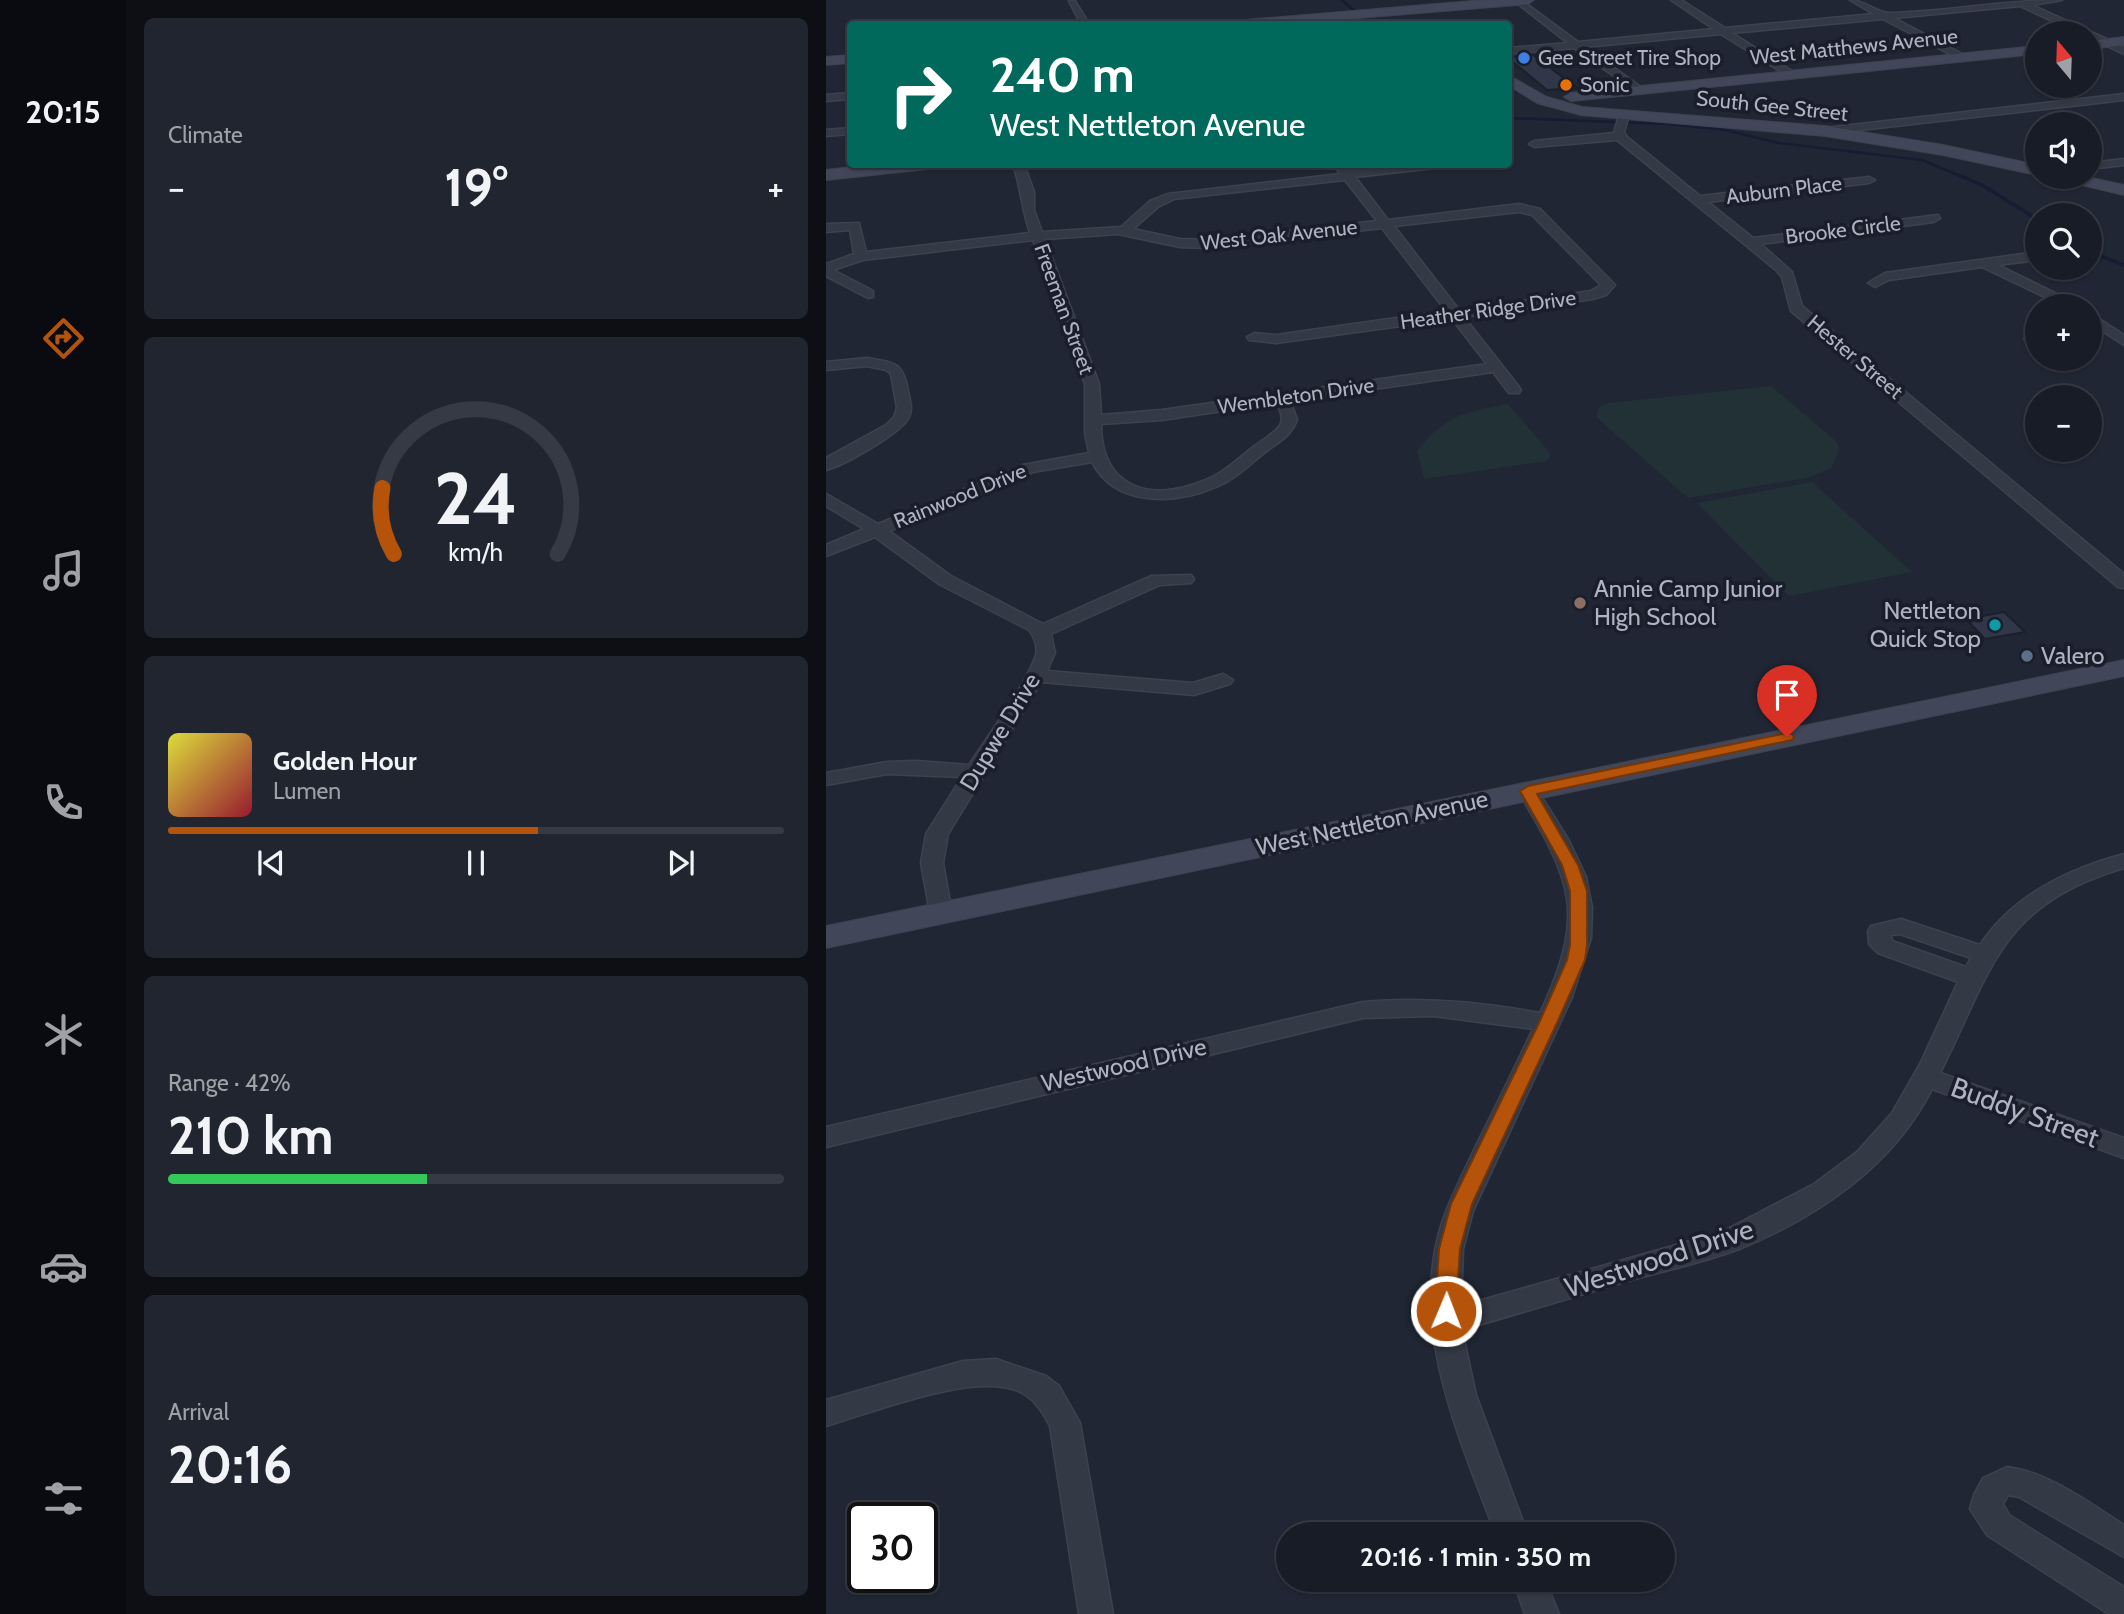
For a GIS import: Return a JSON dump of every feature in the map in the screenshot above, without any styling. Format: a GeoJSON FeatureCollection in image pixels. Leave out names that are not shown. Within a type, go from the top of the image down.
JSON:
{"type":"FeatureCollection","features":[{"type":"Feature","properties":{"kind":"street"},"geometry":{"type":"LineString","coordinates":[[1675,0],[1791,75]]}},
{"type":"Feature","properties":{"kind":"street"},"geometry":{"type":"LineString","coordinates":[[1854,0],[1963,58]]}},
{"type":"Feature","properties":{"kind":"street"},"geometry":{"type":"LineString","coordinates":[[1512,51],[2059,0]]}},
{"type":"Feature","properties":{"kind":"street"},"geometry":{"type":"LineString","coordinates":[[1304,21],[1343,19],[1421,3],[1522,1],[1638,90]]}},
{"type":"Feature","properties":{"kind":"street"},"geometry":{"type":"LineString","coordinates":[[2017,2],[2059,21]]}},
{"type":"Feature","properties":{"kind":"street"},"geometry":{"type":"LineString","coordinates":[[1072,3],[1082,21]]}},
{"type":"Feature","properties":{"kind":"street"},"geometry":{"type":"LineString","coordinates":[[1421,3],[1442,21]]}},
{"type":"Feature","properties":{"kind":"street"},"geometry":{"type":"LineString","coordinates":[[2102,41],[2124,51]]}},
{"type":"Feature","properties":{"kind":"street"},"geometry":{"type":"LineString","coordinates":[[2102,44],[2124,41]]}},
{"type":"Feature","properties":{"kind":"street","name":"West Matthews Avenue"},"geometry":{"type":"LineString","coordinates":[[1520,103],[2025,51]]}},
{"type":"Feature","properties":{"kind":"street"},"geometry":{"type":"LineString","coordinates":[[826,61],[847,59]]}},
{"type":"Feature","properties":{"kind":"street","name":"South Gee Street"},"geometry":{"type":"LineString","coordinates":[[1512,81],[1542,100],[1622,124],[1825,131],[1943,150],[2025,167]]}},
{"type":"Feature","properties":{"kind":"street"},"geometry":{"type":"LineString","coordinates":[[826,98],[847,96]]}},
{"type":"Feature","properties":{"kind":"street"},"geometry":{"type":"LineString","coordinates":[[1825,131],[2124,97]]}},
{"type":"Feature","properties":{"kind":"street"},"geometry":{"type":"LineString","coordinates":[[1534,144],[1622,124]]}},
{"type":"Feature","properties":{"kind":"street","name":"Hester Street"},"geometry":{"type":"LineString","coordinates":[[1622,124],[1699,200],[1791,278],[1793,303],[1796,308],[2124,583]]}},
{"type":"Feature","properties":{"kind":"street"},"geometry":{"type":"LineString","coordinates":[[826,133],[847,131]]}},
{"type":"Feature","properties":{"kind":"street"},"geometry":{"type":"LineString","coordinates":[[2102,165],[2124,162]]}},
{"type":"Feature","properties":{"kind":"street"},"geometry":{"type":"LineString","coordinates":[[826,175],[891,168]]}},
{"type":"Feature","properties":{"kind":"street","name":"Freeman Street"},"geometry":{"type":"LineString","coordinates":[[1019,168],[1028,192],[1028,210],[1092,384],[1095,402],[1092,437],[1098,456]]}},
{"type":"Feature","properties":{"kind":"street"},"geometry":{"type":"LineString","coordinates":[[1125,230],[1154,204],[1172,196],[1345,172],[1394,168]]}},
{"type":"Feature","properties":{"kind":"street"},"geometry":{"type":"LineString","coordinates":[[1345,172],[1514,390]]}},
{"type":"Feature","properties":{"kind":"street","name":"Auburn Place"},"geometry":{"type":"LineString","coordinates":[[1699,200],[1869,180]]}},
{"type":"Feature","properties":{"kind":"street"},"geometry":{"type":"LineString","coordinates":[[2102,185],[2124,190]]}},
{"type":"Feature","properties":{"kind":"street","name":"West Oak Avenue"},"geometry":{"type":"LineString","coordinates":[[826,270],[861,256],[1038,236],[1125,230],[1168,242],[1197,244],[1512,208],[1527,209]]}},
{"type":"Feature","properties":{"kind":"street","name":"Heather Ridge Drive"},"geometry":{"type":"LineString","coordinates":[[1254,337],[1276,339],[1457,315],[1601,292],[1608,285],[1536,212],[1527,209]]}},
{"type":"Feature","properties":{"kind":"street","name":"Brooke Circle"},"geometry":{"type":"LineString","coordinates":[[1751,242],[1934,218]]}},
{"type":"Feature","properties":{"kind":"street"},"geometry":{"type":"LineString","coordinates":[[826,228],[855,226],[861,256]]}},
{"type":"Feature","properties":{"kind":"street"},"geometry":{"type":"LineString","coordinates":[[1875,283],[1885,278],[2025,258]]}},
{"type":"Feature","properties":{"kind":"street"},"geometry":{"type":"LineString","coordinates":[[1984,263],[2049,294]]}},
{"type":"Feature","properties":{"kind":"street"},"geometry":{"type":"LineString","coordinates":[[826,270],[868,294]]}},
{"type":"Feature","properties":{"kind":"street"},"geometry":{"type":"LineString","coordinates":[[2102,325],[2124,341]]}},
{"type":"Feature","properties":{"kind":"street"},"geometry":{"type":"LineString","coordinates":[[2102,328],[2106,328]]}},
{"type":"Feature","properties":{"kind":"street"},"geometry":{"type":"LineString","coordinates":[[826,366],[875,362],[891,367],[898,373],[904,408],[901,418],[891,428],[826,465]]}},
{"type":"Feature","properties":{"kind":"street","name":"Wembleton Drive"},"geometry":{"type":"LineString","coordinates":[[1094,420],[1162,415],[1497,368]]}},
{"type":"Feature","properties":{"kind":"street"},"geometry":{"type":"LineString","coordinates":[[1098,456],[1108,476],[1115,483],[1140,491],[1173,492],[1208,485],[1222,478],[1283,432],[1289,424],[1290,414],[1281,398]]}},
{"type":"Feature","properties":{"kind":"street","name":"Rainwood Drive"},"geometry":{"type":"LineString","coordinates":[[826,551],[1029,468],[1098,456]]}},
{"type":"Feature","properties":{"kind":"street"},"geometry":{"type":"LineString","coordinates":[[826,499],[877,530],[945,580],[1028,621],[1040,632],[1157,580],[1185,579]]}},
{"type":"Feature","properties":{"kind":"street","name":"Dupwe Drive"},"geometry":{"type":"LineString","coordinates":[[941,913],[932,863],[937,834],[1035,676],[1046,653],[1040,632]]}},
{"type":"Feature","properties":{"kind":"street","name":"West Nettleton Avenue"},"geometry":{"type":"LineString","coordinates":[[826,937],[2124,668]]}},
{"type":"Feature","properties":{"kind":"street"},"geometry":{"type":"LineString","coordinates":[[1035,676],[1194,689],[1223,680]]}},
{"type":"Feature","properties":{"kind":"street"},"geometry":{"type":"LineString","coordinates":[[826,779],[896,768],[977,772]]}},
{"type":"Feature","properties":{"kind":"street"},"geometry":{"type":"LineString","coordinates":[[1507,1522],[1457,1388],[1447,1335],[1446,1273],[1449,1249],[1462,1204],[1576,960],[1581,931],[1579,891],[1570,865],[1528,791]]}},
{"type":"Feature","properties":{"kind":"street","name":"Westwood Drive"},"geometry":{"type":"LineString","coordinates":[[1448,1322],[1693,1253],[1760,1227],[1813,1197],[1877,1148],[1900,1122],[1920,1092],[1972,978],[2006,927],[2043,897],[2076,878],[2124,861]]}},
{"type":"Feature","properties":{"kind":"street"},"geometry":{"type":"LineString","coordinates":[[1972,978],[1886,948],[1881,944],[1879,931],[1888,926],[1901,926],[1986,955]]}},
{"type":"Feature","properties":{"kind":"street","name":"Westwood Drive"},"geometry":{"type":"LineString","coordinates":[[826,1137],[1363,1010],[1436,1006],[1492,1012],[1548,1023]]}},
{"type":"Feature","properties":{"kind":"street","name":"Buddy Street"},"geometry":{"type":"LineString","coordinates":[[1925,1077],[2124,1148]]}},
{"type":"Feature","properties":{"kind":"street"},"geometry":{"type":"LineString","coordinates":[[826,1413],[963,1374],[996,1372],[1023,1378],[1035,1385],[1048,1395],[1065,1423],[1096,1614]]}},
{"type":"Feature","properties":{"kind":"street"},"geometry":{"type":"LineString","coordinates":[[2124,1542],[2027,1485],[2007,1481],[1993,1487],[1988,1494],[1986,1509],[1998,1525],[2124,1605]]}},
{"type":"Feature","properties":{"kind":"street"},"geometry":{"type":"LineString","coordinates":[[1534,1592],[1542,1614]]}},
{"type":"Feature","properties":{"kind":"shaded area"},"geometry":{"type":"Polygon","coordinates":[[[1771,386],[1836,441],[1840,448],[1832,467],[1811,477],[1688,498],[1596,417],[1599,407],[1609,403],[1771,386]]]}},
{"type":"Feature","properties":{"kind":"shaded area"},"geometry":{"type":"Polygon","coordinates":[[[1508,404],[1551,454],[1547,461],[1424,479],[1417,451],[1437,429],[1468,413],[1508,404]]]}},
{"type":"Feature","properties":{"kind":"shaded area"},"geometry":{"type":"Polygon","coordinates":[[[1812,482],[1912,572],[1789,596],[1697,503],[1812,482]]]}},
{"type":"Feature","properties":{"kind":"building"},"geometry":{"type":"Polygon","coordinates":[[[1532,54],[1577,88],[1547,90],[1512,61],[1512,57],[1532,54]]]}},
{"type":"Feature","properties":{"kind":"building","name":"Nettleton Quick Stop"},"geometry":{"type":"Polygon","coordinates":[[[2004,612],[2025,632],[1985,639],[1966,619],[2004,612]]]}},
{"type":"Feature","properties":{"kind":"waterway"},"geometry":{"type":"LineString","coordinates":[[1342,0],[1366,21]]}},
{"type":"Feature","properties":{"kind":"waterway"},"geometry":{"type":"LineString","coordinates":[[1512,118],[1669,124],[1725,130],[1779,143],[1922,160],[1965,178]]}},
{"type":"Feature","properties":{"kind":"waterway"},"geometry":{"type":"LineString","coordinates":[[1961,176],[1982,185],[2025,212]]}},
{"type":"Feature","properties":{"kind":"waterway"},"geometry":{"type":"LineString","coordinates":[[2102,257],[2124,265]]}},
{"type":"Feature","properties":{"kind":"place","name":"Gee Street Tire Shop"},"geometry":{"type":"Point","coordinates":[1524,58]}},
{"type":"Feature","properties":{"kind":"place","name":"Sonic"},"geometry":{"type":"Point","coordinates":[1566,85]}},
{"type":"Feature","properties":{"kind":"place","name":"Annie Camp Junior High School"},"geometry":{"type":"Point","coordinates":[1580,603]}},
{"type":"Feature","properties":{"kind":"place","name":"Nettleton Quick Stop"},"geometry":{"type":"Point","coordinates":[1995,625]}},
{"type":"Feature","properties":{"kind":"place","name":"Valero"},"geometry":{"type":"Point","coordinates":[2027,656]}},
{"type":"Feature","properties":{"kind":"route"},"geometry":{"type":"LineString","coordinates":[[1446,1311],[1449,1249],[1462,1204],[1548,1023],[1576,960],[1579,945],[1579,891],[1570,865],[1528,791],[1787,737]]}}]}
